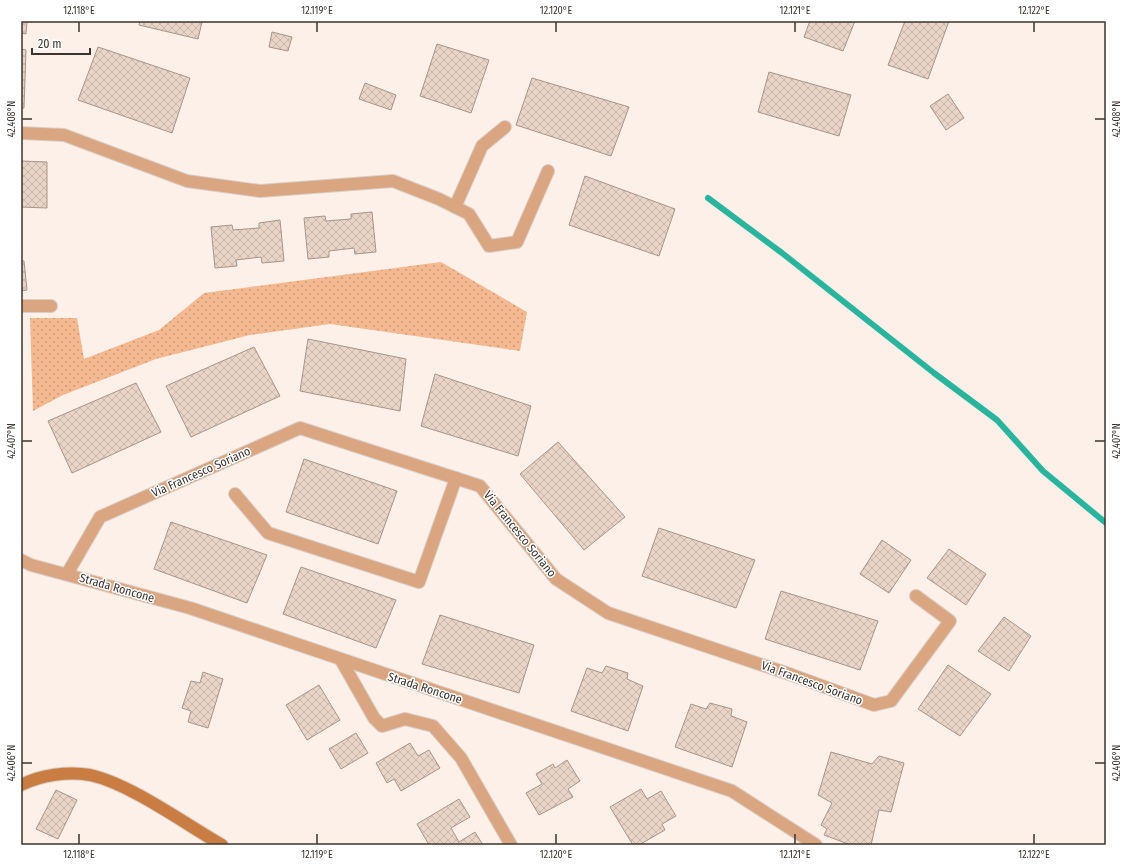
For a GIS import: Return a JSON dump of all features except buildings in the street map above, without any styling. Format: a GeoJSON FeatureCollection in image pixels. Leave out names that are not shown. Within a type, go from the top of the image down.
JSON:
{"type":"FeatureCollection","features":[{"type":"Feature","properties":{"kind":"street"},"geometry":{"type":"LineString","coordinates":[[455,207],[482,146],[504,127]]}},
{"type":"Feature","properties":{"kind":"street"},"geometry":{"type":"LineString","coordinates":[[21,133],[64,135],[187,181],[260,191],[393,181],[469,214],[489,246],[517,242],[548,171]]}},
{"type":"Feature","properties":{"kind":"street"},"geometry":{"type":"LineString","coordinates":[[21,306],[51,306]]}},
{"type":"Feature","properties":{"kind":"street","name":"Via Francesco Soriano"},"geometry":{"type":"LineString","coordinates":[[67,574],[100,517],[300,428],[480,486],[556,579],[608,613],[792,675],[874,705],[891,701],[950,621],[916,596]]}},
{"type":"Feature","properties":{"kind":"street"},"geometry":{"type":"LineString","coordinates":[[235,494],[268,533],[419,582],[456,478]]}},
{"type":"Feature","properties":{"kind":"street","name":"Strada Roncone"},"geometry":{"type":"LineString","coordinates":[[21,560],[32,565],[190,608],[732,791],[816,845]]}},
{"type":"Feature","properties":{"kind":"street"},"geometry":{"type":"LineString","coordinates":[[341,660],[374,718],[382,726],[405,719],[433,726],[461,758],[510,845]]}},
{"type":"Feature","properties":{"kind":"street"},"geometry":{"type":"LineString","coordinates":[[21,785],[60,774],[90,775],[115,784],[147,800],[222,845]]}},
{"type":"Feature","properties":{"kind":"shaded area"},"geometry":{"type":"Polygon","coordinates":[[[441,262],[527,312],[520,351],[330,324],[250,335],[156,359],[63,395],[33,411],[30,318],[77,318],[84,359],[159,330],[204,293],[441,262]]]}},
{"type":"Feature","properties":{"kind":"waterway"},"geometry":{"type":"LineString","coordinates":[[708,198],[782,253],[934,373],[997,420],[1043,471],[1106,523]]}}]}
